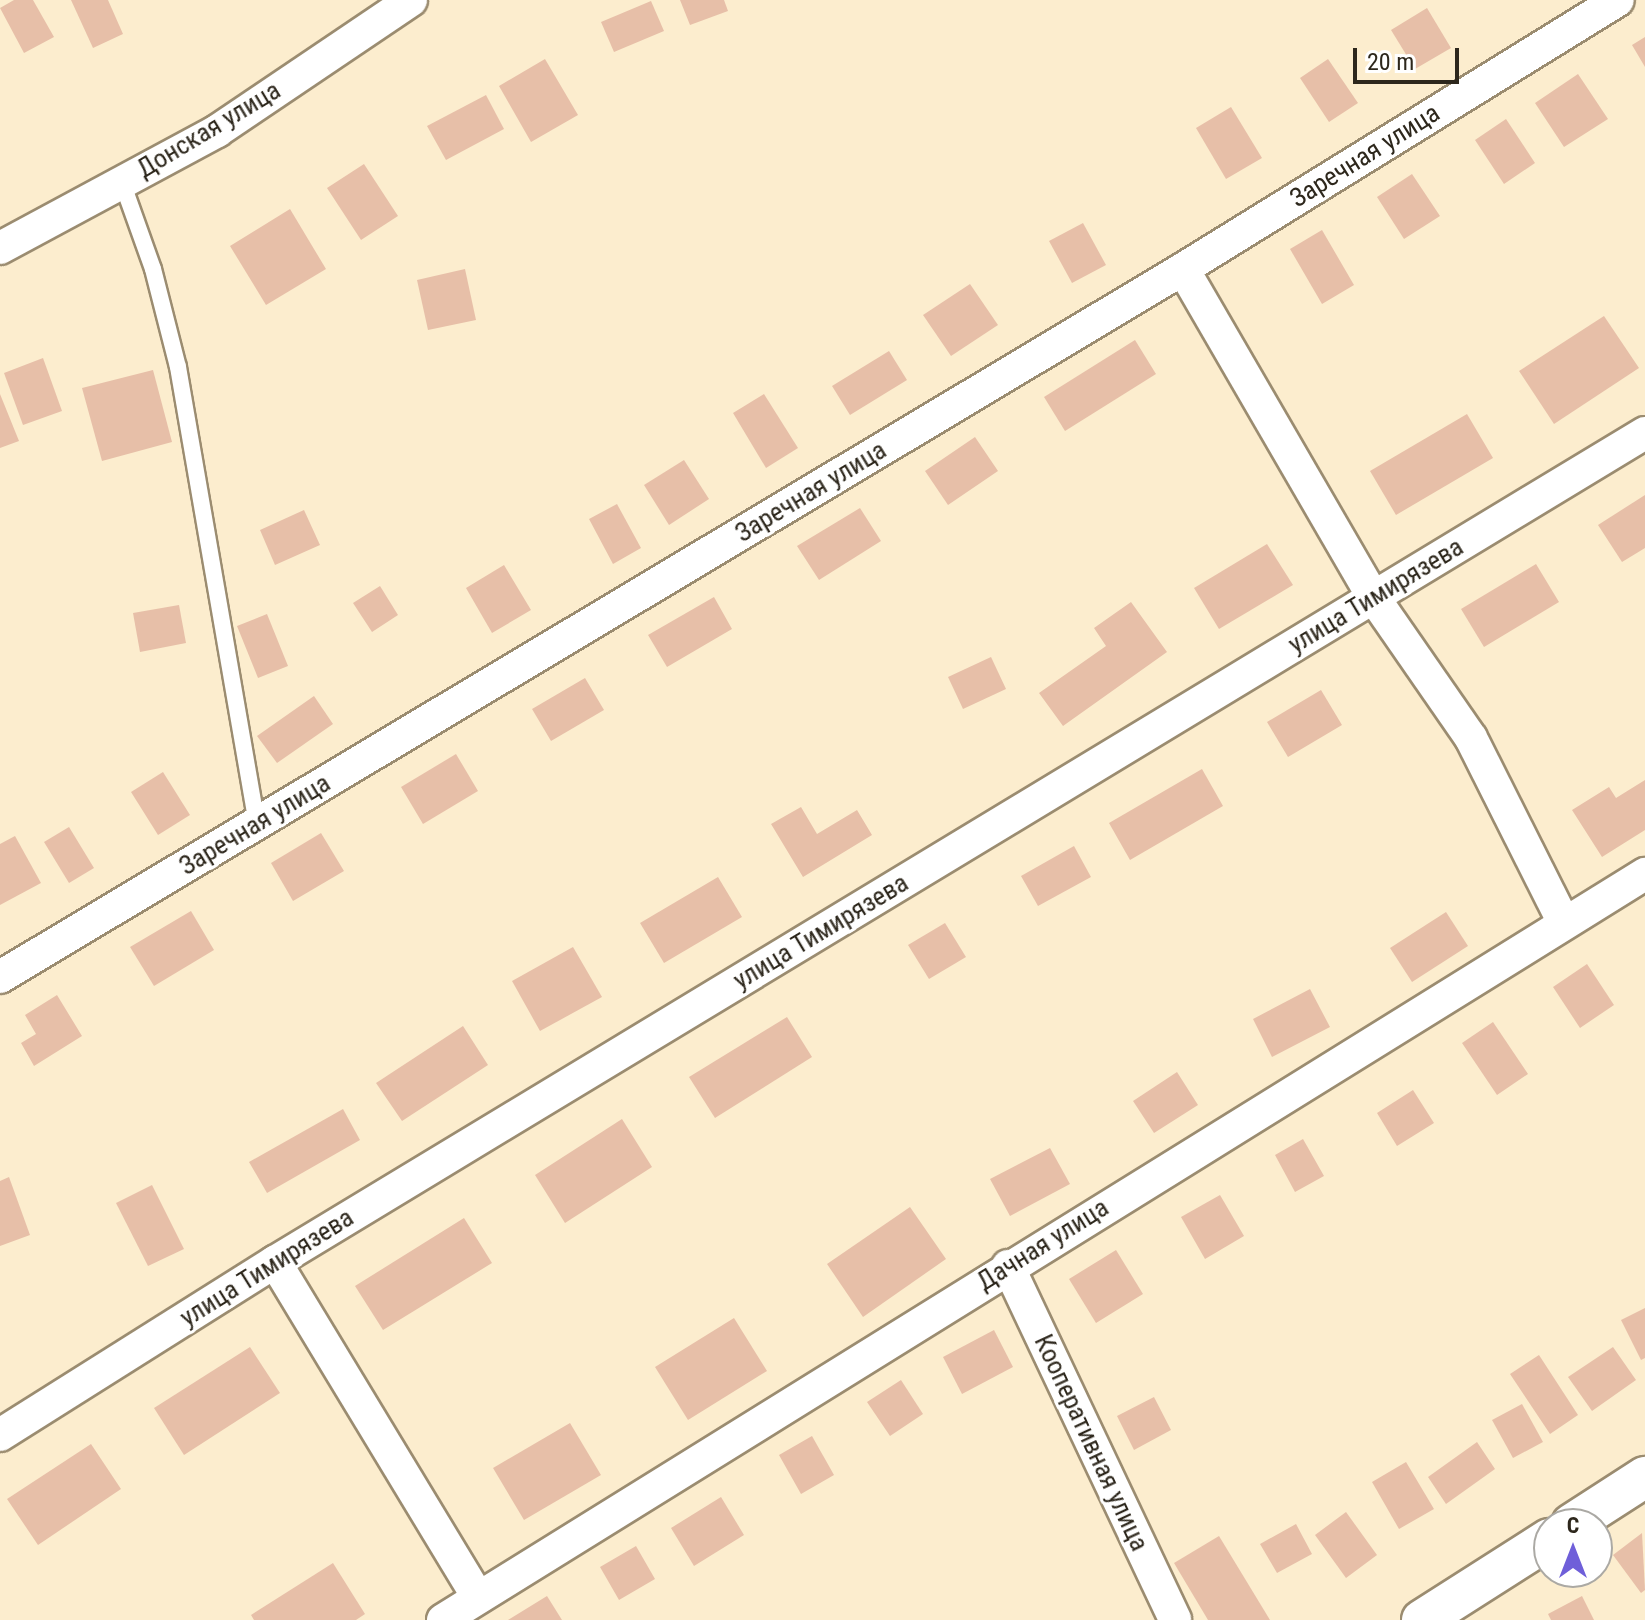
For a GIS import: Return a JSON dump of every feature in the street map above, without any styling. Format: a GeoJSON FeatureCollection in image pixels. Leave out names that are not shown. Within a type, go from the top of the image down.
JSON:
{"type":"FeatureCollection","features":[{"type":"Feature","properties":{"kind":"street","name":"Донская улица"},"geometry":{"type":"LineString","coordinates":[[0,248],[217,131],[411,0]]}},
{"type":"Feature","properties":{"kind":"street","name":"Заречная улица"},"geometry":{"type":"LineString","coordinates":[[0,977],[1183,269],[1618,0]]}},
{"type":"Feature","properties":{"kind":"street"},"geometry":{"type":"LineString","coordinates":[[1183,269],[1374,598],[1471,738],[1564,923]]}},
{"type":"Feature","properties":{"kind":"street","name":"улица Тимирязева"},"geometry":{"type":"LineString","coordinates":[[0,1435],[275,1262],[1645,433]]}},
{"type":"Feature","properties":{"kind":"street","name":"Дачная улица"},"geometry":{"type":"LineString","coordinates":[[443,1620],[1008,1266],[1645,874]]}},
{"type":"Feature","properties":{"kind":"street"},"geometry":{"type":"LineString","coordinates":[[275,1262],[478,1597]]}},
{"type":"Feature","properties":{"kind":"street","name":"Кооперативная улица"},"geometry":{"type":"LineString","coordinates":[[1008,1266],[1175,1620]]}},
{"type":"Feature","properties":{"kind":"street"},"geometry":{"type":"LineString","coordinates":[[1597,1508],[1645,1477]]}},
{"type":"Feature","properties":{"kind":"street"},"geometry":{"type":"LineString","coordinates":[[1422,1620],[1533,1549]]}},
{"type":"Feature","properties":{"kind":"lane"},"geometry":{"type":"LineString","coordinates":[[122,182],[153,269],[178,367],[257,824]]}},
{"type":"Feature","properties":{"kind":"building"},"geometry":{"type":"Polygon","coordinates":[[[14,0],[33,0],[54,37],[24,53],[0,8],[14,0]]]}},
{"type":"Feature","properties":{"kind":"building"},"geometry":{"type":"Polygon","coordinates":[[[71,0],[108,0],[123,34],[93,48],[71,0]]]}},
{"type":"Feature","properties":{"kind":"building"},"geometry":{"type":"Polygon","coordinates":[[[680,0],[724,0],[728,11],[690,25],[680,0]]]}},
{"type":"Feature","properties":{"kind":"building"},"geometry":{"type":"Polygon","coordinates":[[[651,1],[664,31],[614,52],[601,22],[651,1]]]}},
{"type":"Feature","properties":{"kind":"building"},"geometry":{"type":"Polygon","coordinates":[[[1427,8],[1451,48],[1415,69],[1391,30],[1427,8]]]}},
{"type":"Feature","properties":{"kind":"building"},"geometry":{"type":"Polygon","coordinates":[[[1645,37],[1645,67],[1632,45],[1645,37]]]}},
{"type":"Feature","properties":{"kind":"building"},"geometry":{"type":"Polygon","coordinates":[[[545,59],[578,115],[531,142],[499,86],[545,59]]]}},
{"type":"Feature","properties":{"kind":"building"},"geometry":{"type":"Polygon","coordinates":[[[1328,59],[1358,103],[1329,122],[1300,78],[1328,59]]]}},
{"type":"Feature","properties":{"kind":"building"},"geometry":{"type":"Polygon","coordinates":[[[1578,74],[1608,119],[1564,147],[1535,103],[1578,74]]]}},
{"type":"Feature","properties":{"kind":"building"},"geometry":{"type":"Polygon","coordinates":[[[486,95],[504,129],[446,160],[427,126],[486,95]]]}},
{"type":"Feature","properties":{"kind":"building"},"geometry":{"type":"Polygon","coordinates":[[[1231,107],[1262,158],[1226,179],[1196,128],[1231,107]]]}},
{"type":"Feature","properties":{"kind":"building"},"geometry":{"type":"Polygon","coordinates":[[[1506,119],[1535,163],[1504,184],[1475,140],[1506,119]]]}},
{"type":"Feature","properties":{"kind":"building"},"geometry":{"type":"Polygon","coordinates":[[[364,164],[398,216],[361,240],[327,188],[364,164]]]}},
{"type":"Feature","properties":{"kind":"building"},"geometry":{"type":"Polygon","coordinates":[[[1412,174],[1440,216],[1404,239],[1377,197],[1412,174]]]}},
{"type":"Feature","properties":{"kind":"building"},"geometry":{"type":"Polygon","coordinates":[[[290,209],[326,269],[266,305],[230,246],[290,209]]]}},
{"type":"Feature","properties":{"kind":"building"},"geometry":{"type":"Polygon","coordinates":[[[1083,223],[1106,265],[1072,283],[1049,241],[1083,223]]]}},
{"type":"Feature","properties":{"kind":"building"},"geometry":{"type":"Polygon","coordinates":[[[1322,230],[1354,285],[1322,304],[1290,249],[1322,230]]]}},
{"type":"Feature","properties":{"kind":"building"},"geometry":{"type":"Polygon","coordinates":[[[465,269],[476,320],[428,330],[417,280],[465,269]]]}},
{"type":"Feature","properties":{"kind":"building"},"geometry":{"type":"Polygon","coordinates":[[[970,284],[998,325],[951,356],[923,315],[970,284]]]}},
{"type":"Feature","properties":{"kind":"building"},"geometry":{"type":"Polygon","coordinates":[[[1604,316],[1639,368],[1554,424],[1519,371],[1604,316]]]}},
{"type":"Feature","properties":{"kind":"building"},"geometry":{"type":"Polygon","coordinates":[[[1135,340],[1156,374],[1065,431],[1044,397],[1135,340]]]}},
{"type":"Feature","properties":{"kind":"building"},"geometry":{"type":"Polygon","coordinates":[[[889,351],[907,380],[850,415],[832,386],[889,351]]]}},
{"type":"Feature","properties":{"kind":"building"},"geometry":{"type":"Polygon","coordinates":[[[43,358],[62,411],[23,425],[4,373],[43,358]]]}},
{"type":"Feature","properties":{"kind":"building"},"geometry":{"type":"Polygon","coordinates":[[[153,370],[172,442],[102,461],[82,388],[153,370]]]}},
{"type":"Feature","properties":{"kind":"building"},"geometry":{"type":"Polygon","coordinates":[[[0,394],[19,441],[0,448],[0,394]]]}},
{"type":"Feature","properties":{"kind":"building"},"geometry":{"type":"Polygon","coordinates":[[[764,394],[798,448],[766,468],[733,413],[764,394]]]}},
{"type":"Feature","properties":{"kind":"building"},"geometry":{"type":"Polygon","coordinates":[[[1467,414],[1493,458],[1396,515],[1370,471],[1467,414]]]}},
{"type":"Feature","properties":{"kind":"building"},"geometry":{"type":"Polygon","coordinates":[[[975,437],[998,471],[948,505],[925,471],[975,437]]]}},
{"type":"Feature","properties":{"kind":"building"},"geometry":{"type":"Polygon","coordinates":[[[684,460],[709,499],[669,525],[644,485],[684,460]]]}},
{"type":"Feature","properties":{"kind":"building"},"geometry":{"type":"Polygon","coordinates":[[[1645,495],[1645,548],[1622,562],[1598,525],[1645,495]]]}},
{"type":"Feature","properties":{"kind":"building"},"geometry":{"type":"Polygon","coordinates":[[[617,504],[641,548],[613,564],[589,519],[617,504]]]}},
{"type":"Feature","properties":{"kind":"building"},"geometry":{"type":"Polygon","coordinates":[[[860,508],[881,541],[819,580],[797,546],[860,508]]]}},
{"type":"Feature","properties":{"kind":"building"},"geometry":{"type":"Polygon","coordinates":[[[304,510],[320,545],[275,565],[260,530],[304,510]]]}},
{"type":"Feature","properties":{"kind":"building"},"geometry":{"type":"Polygon","coordinates":[[[1267,544],[1293,585],[1219,629],[1194,588],[1267,544]]]}},
{"type":"Feature","properties":{"kind":"building"},"geometry":{"type":"Polygon","coordinates":[[[1536,564],[1559,602],[1484,647],[1461,609],[1536,564]]]}},
{"type":"Feature","properties":{"kind":"building"},"geometry":{"type":"Polygon","coordinates":[[[504,565],[531,610],[492,633],[466,588],[504,565]]]}},
{"type":"Feature","properties":{"kind":"building"},"geometry":{"type":"Polygon","coordinates":[[[380,586],[398,615],[372,632],[353,603],[380,586]]]}},
{"type":"Feature","properties":{"kind":"building"},"geometry":{"type":"Polygon","coordinates":[[[714,597],[732,629],[667,667],[648,635],[714,597]]]}},
{"type":"Feature","properties":{"kind":"building"},"geometry":{"type":"Polygon","coordinates":[[[1131,602],[1167,652],[1063,726],[1039,693],[1106,646],[1094,628],[1131,602]]]}},
{"type":"Feature","properties":{"kind":"building"},"geometry":{"type":"Polygon","coordinates":[[[179,605],[186,643],[140,652],[133,613],[179,605]]]}},
{"type":"Feature","properties":{"kind":"building"},"geometry":{"type":"Polygon","coordinates":[[[267,614],[288,666],[258,678],[237,626],[267,614]]]}},
{"type":"Feature","properties":{"kind":"building"},"geometry":{"type":"Polygon","coordinates":[[[991,657],[1006,689],[963,709],[948,677],[991,657]]]}},
{"type":"Feature","properties":{"kind":"building"},"geometry":{"type":"Polygon","coordinates":[[[585,678],[604,710],[551,741],[532,709],[585,678]]]}},
{"type":"Feature","properties":{"kind":"building"},"geometry":{"type":"Polygon","coordinates":[[[1321,690],[1342,725],[1288,757],[1267,722],[1321,690]]]}},
{"type":"Feature","properties":{"kind":"building"},"geometry":{"type":"Polygon","coordinates":[[[314,696],[333,724],[277,763],[257,736],[314,696]]]}},
{"type":"Feature","properties":{"kind":"building"},"geometry":{"type":"Polygon","coordinates":[[[456,754],[478,791],[423,824],[401,787],[456,754]]]}},
{"type":"Feature","properties":{"kind":"building"},"geometry":{"type":"Polygon","coordinates":[[[1202,769],[1223,806],[1130,860],[1109,823],[1202,769]]]}},
{"type":"Feature","properties":{"kind":"building"},"geometry":{"type":"Polygon","coordinates":[[[163,772],[190,815],[158,835],[131,792],[163,772]]]}},
{"type":"Feature","properties":{"kind":"building"},"geometry":{"type":"Polygon","coordinates":[[[1645,780],[1645,830],[1602,857],[1572,810],[1609,787],[1616,798],[1645,780]]]}},
{"type":"Feature","properties":{"kind":"building"},"geometry":{"type":"Polygon","coordinates":[[[801,807],[817,834],[857,810],[872,835],[803,877],[771,824],[801,807]]]}},
{"type":"Feature","properties":{"kind":"building"},"geometry":{"type":"Polygon","coordinates":[[[69,827],[94,868],[69,883],[44,842],[69,827]]]}},
{"type":"Feature","properties":{"kind":"building"},"geometry":{"type":"Polygon","coordinates":[[[321,833],[344,871],[293,901],[271,863],[321,833]]]}},
{"type":"Feature","properties":{"kind":"building"},"geometry":{"type":"Polygon","coordinates":[[[15,836],[41,883],[0,905],[0,844],[15,836]]]}},
{"type":"Feature","properties":{"kind":"building"},"geometry":{"type":"Polygon","coordinates":[[[1074,846],[1091,877],[1038,906],[1021,876],[1074,846]]]}},
{"type":"Feature","properties":{"kind":"building"},"geometry":{"type":"Polygon","coordinates":[[[718,877],[742,917],[664,963],[640,923],[718,877]]]}},
{"type":"Feature","properties":{"kind":"building"},"geometry":{"type":"Polygon","coordinates":[[[191,911],[214,950],[154,986],[130,947],[191,911]]]}},
{"type":"Feature","properties":{"kind":"building"},"geometry":{"type":"Polygon","coordinates":[[[1446,912],[1468,946],[1412,982],[1390,948],[1446,912]]]}},
{"type":"Feature","properties":{"kind":"building"},"geometry":{"type":"Polygon","coordinates":[[[945,923],[966,957],[929,979],[908,945],[945,923]]]}},
{"type":"Feature","properties":{"kind":"building"},"geometry":{"type":"Polygon","coordinates":[[[573,947],[602,997],[540,1031],[512,981],[573,947]]]}},
{"type":"Feature","properties":{"kind":"building"},"geometry":{"type":"Polygon","coordinates":[[[1587,964],[1614,1005],[1580,1028],[1553,987],[1587,964]]]}},
{"type":"Feature","properties":{"kind":"building"},"geometry":{"type":"Polygon","coordinates":[[[1310,989],[1330,1027],[1272,1057],[1253,1019],[1310,989]]]}},
{"type":"Feature","properties":{"kind":"building"},"geometry":{"type":"Polygon","coordinates":[[[57,995],[82,1036],[34,1066],[21,1043],[36,1034],[25,1015],[57,995]]]}},
{"type":"Feature","properties":{"kind":"building"},"geometry":{"type":"Polygon","coordinates":[[[787,1017],[812,1057],[715,1118],[689,1077],[787,1017]]]}},
{"type":"Feature","properties":{"kind":"building"},"geometry":{"type":"Polygon","coordinates":[[[1493,1022],[1528,1074],[1497,1095],[1462,1043],[1493,1022]]]}},
{"type":"Feature","properties":{"kind":"building"},"geometry":{"type":"Polygon","coordinates":[[[463,1026],[488,1065],[402,1121],[376,1083],[463,1026]]]}},
{"type":"Feature","properties":{"kind":"building"},"geometry":{"type":"Polygon","coordinates":[[[1177,1072],[1198,1105],[1154,1133],[1133,1101],[1177,1072]]]}},
{"type":"Feature","properties":{"kind":"building"},"geometry":{"type":"Polygon","coordinates":[[[1413,1090],[1434,1123],[1397,1146],[1377,1113],[1413,1090]]]}},
{"type":"Feature","properties":{"kind":"building"},"geometry":{"type":"Polygon","coordinates":[[[343,1109],[360,1140],[267,1193],[249,1162],[343,1109]]]}},
{"type":"Feature","properties":{"kind":"building"},"geometry":{"type":"Polygon","coordinates":[[[622,1119],[652,1167],[565,1223],[535,1175],[622,1119]]]}},
{"type":"Feature","properties":{"kind":"building"},"geometry":{"type":"Polygon","coordinates":[[[1303,1139],[1324,1176],[1295,1192],[1275,1155],[1303,1139]]]}},
{"type":"Feature","properties":{"kind":"building"},"geometry":{"type":"Polygon","coordinates":[[[1050,1148],[1070,1184],[1010,1216],[990,1179],[1050,1148]]]}},
{"type":"Feature","properties":{"kind":"building"},"geometry":{"type":"Polygon","coordinates":[[[9,1177],[30,1235],[0,1246],[0,1181],[9,1177]]]}},
{"type":"Feature","properties":{"kind":"building"},"geometry":{"type":"Polygon","coordinates":[[[152,1185],[184,1249],[148,1266],[116,1203],[152,1185]]]}},
{"type":"Feature","properties":{"kind":"building"},"geometry":{"type":"Polygon","coordinates":[[[1220,1195],[1244,1236],[1205,1259],[1181,1217],[1220,1195]]]}},
{"type":"Feature","properties":{"kind":"building"},"geometry":{"type":"Polygon","coordinates":[[[910,1207],[946,1259],[863,1317],[827,1264],[910,1207]]]}},
{"type":"Feature","properties":{"kind":"building"},"geometry":{"type":"Polygon","coordinates":[[[464,1218],[492,1263],[383,1330],[355,1286],[464,1218]]]}},
{"type":"Feature","properties":{"kind":"building"},"geometry":{"type":"Polygon","coordinates":[[[1116,1250],[1143,1294],[1096,1323],[1069,1279],[1116,1250]]]}},
{"type":"Feature","properties":{"kind":"building"},"geometry":{"type":"Polygon","coordinates":[[[1645,1308],[1645,1358],[1641,1360],[1621,1320],[1645,1308]]]}},
{"type":"Feature","properties":{"kind":"building"},"geometry":{"type":"Polygon","coordinates":[[[734,1318],[767,1371],[688,1420],[655,1367],[734,1318]]]}},
{"type":"Feature","properties":{"kind":"building"},"geometry":{"type":"Polygon","coordinates":[[[994,1330],[1013,1367],[962,1394],[943,1357],[994,1330]]]}},
{"type":"Feature","properties":{"kind":"building"},"geometry":{"type":"Polygon","coordinates":[[[250,1347],[280,1393],[184,1455],[154,1408],[250,1347]]]}},
{"type":"Feature","properties":{"kind":"building"},"geometry":{"type":"Polygon","coordinates":[[[1613,1347],[1636,1380],[1592,1411],[1568,1377],[1613,1347]]]}},
{"type":"Feature","properties":{"kind":"building"},"geometry":{"type":"Polygon","coordinates":[[[1539,1355],[1578,1415],[1550,1434],[1510,1374],[1539,1355]]]}},
{"type":"Feature","properties":{"kind":"building"},"geometry":{"type":"Polygon","coordinates":[[[901,1380],[923,1414],[890,1436],[867,1402],[901,1380]]]}},
{"type":"Feature","properties":{"kind":"building"},"geometry":{"type":"Polygon","coordinates":[[[1154,1397],[1171,1430],[1134,1450],[1117,1416],[1154,1397]]]}},
{"type":"Feature","properties":{"kind":"building"},"geometry":{"type":"Polygon","coordinates":[[[1522,1404],[1543,1442],[1513,1458],[1492,1420],[1522,1404]]]}},
{"type":"Feature","properties":{"kind":"building"},"geometry":{"type":"Polygon","coordinates":[[[570,1423],[601,1475],[524,1520],[493,1468],[570,1423]]]}},
{"type":"Feature","properties":{"kind":"building"},"geometry":{"type":"Polygon","coordinates":[[[812,1436],[834,1475],[801,1494],[779,1455],[812,1436]]]}},
{"type":"Feature","properties":{"kind":"building"},"geometry":{"type":"Polygon","coordinates":[[[1477,1442],[1495,1469],[1446,1504],[1428,1477],[1477,1442]]]}},
{"type":"Feature","properties":{"kind":"building"},"geometry":{"type":"Polygon","coordinates":[[[91,1444],[121,1489],[38,1545],[7,1499],[91,1444]]]}},
{"type":"Feature","properties":{"kind":"building"},"geometry":{"type":"Polygon","coordinates":[[[1406,1462],[1434,1509],[1399,1529],[1372,1482],[1406,1462]]]}},
{"type":"Feature","properties":{"kind":"building"},"geometry":{"type":"Polygon","coordinates":[[[721,1497],[744,1535],[694,1566],[671,1528],[721,1497]]]}},
{"type":"Feature","properties":{"kind":"building"},"geometry":{"type":"Polygon","coordinates":[[[1346,1512],[1377,1555],[1346,1578],[1315,1535],[1346,1512]]]}},
{"type":"Feature","properties":{"kind":"building"},"geometry":{"type":"Polygon","coordinates":[[[1296,1524],[1312,1554],[1277,1573],[1260,1544],[1296,1524]]]}},
{"type":"Feature","properties":{"kind":"building"},"geometry":{"type":"Polygon","coordinates":[[[1642,1533],[1645,1590],[1641,1593],[1613,1555],[1642,1533]]]}},
{"type":"Feature","properties":{"kind":"building"},"geometry":{"type":"Polygon","coordinates":[[[1219,1536],[1270,1620],[1208,1620],[1174,1563],[1219,1536]]]}},
{"type":"Feature","properties":{"kind":"building"},"geometry":{"type":"Polygon","coordinates":[[[636,1546],[655,1579],[619,1600],[600,1567],[636,1546]]]}},
{"type":"Feature","properties":{"kind":"building"},"geometry":{"type":"Polygon","coordinates":[[[333,1563],[365,1614],[356,1620],[254,1620],[251,1615],[333,1563]]]}},
{"type":"Feature","properties":{"kind":"building"},"geometry":{"type":"Polygon","coordinates":[[[547,1596],[562,1620],[508,1620],[547,1596]]]}},
{"type":"Feature","properties":{"kind":"building"},"geometry":{"type":"Polygon","coordinates":[[[1582,1596],[1594,1620],[1551,1620],[1548,1614],[1582,1596]]]}}]}
